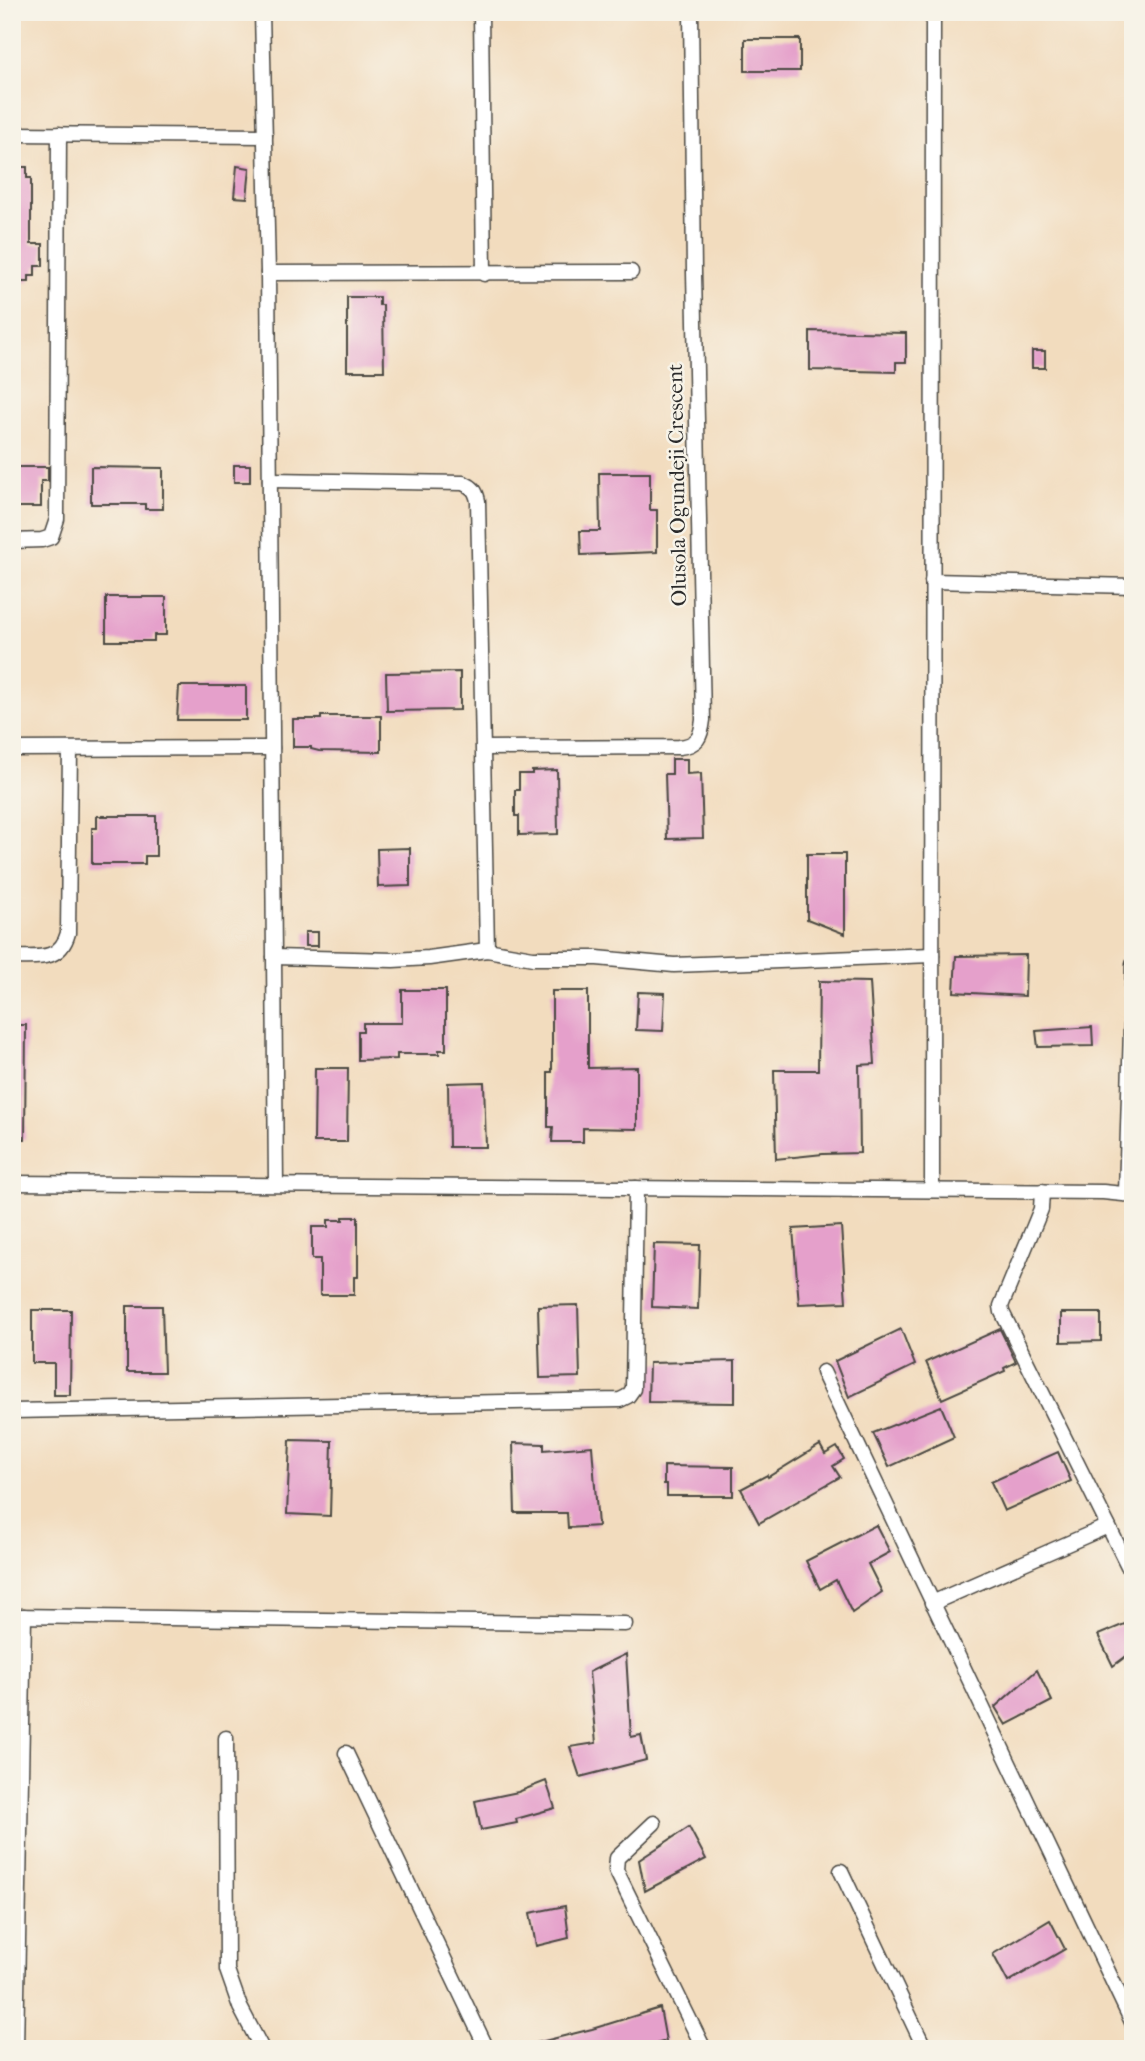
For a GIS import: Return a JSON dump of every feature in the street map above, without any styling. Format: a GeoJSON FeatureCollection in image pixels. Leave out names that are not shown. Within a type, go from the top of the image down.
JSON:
{"type":"FeatureCollection","features":[{"type":"Feature","properties":{"kind":"street"},"geometry":{"type":"LineString","coordinates":[[262,12],[268,273],[276,1184]]}},
{"type":"Feature","properties":{"kind":"street"},"geometry":{"type":"LineString","coordinates":[[481,12],[484,274]]}},
{"type":"Feature","properties":{"kind":"street","name":"Olusola Ogundeji Crescent"},"geometry":{"type":"LineString","coordinates":[[485,748],[680,747],[696,742],[701,736],[703,706],[691,12]]}},
{"type":"Feature","properties":{"kind":"street"},"geometry":{"type":"LineString","coordinates":[[932,1190],[933,12]]}},
{"type":"Feature","properties":{"kind":"street"},"geometry":{"type":"LineString","coordinates":[[12,134],[265,136]]}},
{"type":"Feature","properties":{"kind":"street"},"geometry":{"type":"LineString","coordinates":[[12,541],[51,537],[57,519],[59,134]]}},
{"type":"Feature","properties":{"kind":"street"},"geometry":{"type":"LineString","coordinates":[[268,273],[631,272]]}},
{"type":"Feature","properties":{"kind":"street"},"geometry":{"type":"LineString","coordinates":[[270,480],[463,483],[476,492],[485,748],[487,950]]}},
{"type":"Feature","properties":{"kind":"street"},"geometry":{"type":"LineString","coordinates":[[932,582],[1133,586]]}},
{"type":"Feature","properties":{"kind":"street"},"geometry":{"type":"LineString","coordinates":[[12,749],[272,748]]}},
{"type":"Feature","properties":{"kind":"street"},"geometry":{"type":"LineString","coordinates":[[12,957],[50,955],[57,952],[65,943],[68,933],[70,749]]}},
{"type":"Feature","properties":{"kind":"street"},"geometry":{"type":"LineString","coordinates":[[274,957],[405,959],[487,950],[533,958],[626,960],[674,965],[932,955]]}},
{"type":"Feature","properties":{"kind":"street"},"geometry":{"type":"LineString","coordinates":[[12,1183],[1042,1191],[1129,1194],[1133,964]]}},
{"type":"Feature","properties":{"kind":"street"},"geometry":{"type":"LineString","coordinates":[[12,1411],[620,1400],[628,1396],[633,1389],[636,1188]]}},
{"type":"Feature","properties":{"kind":"street"},"geometry":{"type":"LineString","coordinates":[[1042,1191],[1041,1209],[1001,1306],[1002,1312],[1133,1576]]}},
{"type":"Feature","properties":{"kind":"street"},"geometry":{"type":"LineString","coordinates":[[823,1372],[1133,2024]]}},
{"type":"Feature","properties":{"kind":"street"},"geometry":{"type":"LineString","coordinates":[[932,1603],[1108,1526]]}},
{"type":"Feature","properties":{"kind":"street"},"geometry":{"type":"LineString","coordinates":[[16,2049],[18,1616],[625,1623]]}},
{"type":"Feature","properties":{"kind":"street"},"geometry":{"type":"LineString","coordinates":[[226,1738],[227,1970],[240,2007],[262,2049]]}},
{"type":"Feature","properties":{"kind":"street"},"geometry":{"type":"LineString","coordinates":[[346,1753],[487,2049]]}},
{"type":"Feature","properties":{"kind":"street"},"geometry":{"type":"LineString","coordinates":[[654,1823],[617,1858],[616,1870],[704,2049]]}},
{"type":"Feature","properties":{"kind":"street"},"geometry":{"type":"LineString","coordinates":[[841,1871],[925,2049]]}},
{"type":"Feature","properties":{"kind":"building"},"geometry":{"type":"Polygon","coordinates":[[[745,39],[800,39],[800,71],[745,71],[745,39]]]}},
{"type":"Feature","properties":{"kind":"building"},"geometry":{"type":"Polygon","coordinates":[[[237,166],[250,168],[247,198],[234,197],[237,166]]]}},
{"type":"Feature","properties":{"kind":"building"},"geometry":{"type":"Polygon","coordinates":[[[12,167],[27,167],[27,178],[31,178],[31,244],[43,244],[43,266],[35,266],[35,276],[29,276],[29,282],[12,282],[12,167]]]}},
{"type":"Feature","properties":{"kind":"building"},"geometry":{"type":"Polygon","coordinates":[[[347,297],[379,297],[379,305],[383,305],[384,371],[347,371],[347,297]]]}},
{"type":"Feature","properties":{"kind":"building"},"geometry":{"type":"Polygon","coordinates":[[[810,331],[906,333],[906,362],[896,362],[896,372],[810,370],[810,331]]]}},
{"type":"Feature","properties":{"kind":"building"},"geometry":{"type":"Polygon","coordinates":[[[1032,351],[1045,351],[1045,368],[1032,368],[1032,351]]]}},
{"type":"Feature","properties":{"kind":"building"},"geometry":{"type":"Polygon","coordinates":[[[234,465],[250,465],[250,482],[234,482],[234,465]]]}},
{"type":"Feature","properties":{"kind":"building"},"geometry":{"type":"Polygon","coordinates":[[[12,467],[48,467],[48,481],[41,481],[41,507],[12,507],[12,467]]]}},
{"type":"Feature","properties":{"kind":"building"},"geometry":{"type":"Polygon","coordinates":[[[91,467],[163,468],[163,509],[145,509],[145,504],[91,504],[91,467]]]}},
{"type":"Feature","properties":{"kind":"building"},"geometry":{"type":"Polygon","coordinates":[[[599,473],[650,473],[650,510],[657,510],[657,552],[581,555],[580,531],[600,531],[599,473]]]}},
{"type":"Feature","properties":{"kind":"building"},"geometry":{"type":"Polygon","coordinates":[[[106,597],[166,597],[166,635],[154,635],[154,641],[106,641],[106,597]]]}},
{"type":"Feature","properties":{"kind":"building"},"geometry":{"type":"Polygon","coordinates":[[[460,672],[460,710],[387,711],[386,673],[460,672]]]}},
{"type":"Feature","properties":{"kind":"building"},"geometry":{"type":"Polygon","coordinates":[[[179,686],[246,686],[246,720],[177,720],[179,686]]]}},
{"type":"Feature","properties":{"kind":"building"},"geometry":{"type":"Polygon","coordinates":[[[321,716],[381,716],[381,752],[319,751],[311,747],[293,747],[293,719],[321,719],[321,716]]]}},
{"type":"Feature","properties":{"kind":"building"},"geometry":{"type":"Polygon","coordinates":[[[672,759],[687,759],[687,774],[701,773],[703,838],[667,839],[665,774],[672,774],[672,759]]]}},
{"type":"Feature","properties":{"kind":"building"},"geometry":{"type":"Polygon","coordinates":[[[557,770],[558,834],[519,835],[519,816],[515,816],[515,790],[519,790],[519,774],[557,770]]]}},
{"type":"Feature","properties":{"kind":"building"},"geometry":{"type":"Polygon","coordinates":[[[97,816],[156,816],[156,856],[145,856],[145,864],[92,864],[92,828],[97,828],[97,816]]]}},
{"type":"Feature","properties":{"kind":"building"},"geometry":{"type":"Polygon","coordinates":[[[410,848],[410,886],[378,887],[377,849],[410,848]]]}},
{"type":"Feature","properties":{"kind":"building"},"geometry":{"type":"Polygon","coordinates":[[[807,854],[845,854],[845,934],[807,919],[807,854]]]}},
{"type":"Feature","properties":{"kind":"building"},"geometry":{"type":"Polygon","coordinates":[[[305,932],[318,932],[318,946],[305,946],[305,932]]]}},
{"type":"Feature","properties":{"kind":"building"},"geometry":{"type":"Polygon","coordinates":[[[1026,955],[1025,996],[954,992],[956,956],[1026,955]]]}},
{"type":"Feature","properties":{"kind":"building"},"geometry":{"type":"Polygon","coordinates":[[[819,981],[870,982],[875,1064],[859,1065],[860,1153],[776,1159],[774,1070],[818,1070],[819,981]]]}},
{"type":"Feature","properties":{"kind":"building"},"geometry":{"type":"Polygon","coordinates":[[[402,990],[446,990],[446,1050],[439,1050],[439,1054],[397,1054],[397,1059],[358,1060],[358,1031],[363,1031],[363,1023],[402,1023],[402,990]]]}},
{"type":"Feature","properties":{"kind":"building"},"geometry":{"type":"Polygon","coordinates":[[[552,991],[588,991],[588,1068],[637,1067],[637,1129],[583,1128],[583,1142],[552,1142],[553,1127],[548,1127],[548,1072],[552,1072],[552,991]]]}},
{"type":"Feature","properties":{"kind":"building"},"geometry":{"type":"Polygon","coordinates":[[[638,992],[665,993],[663,1031],[636,1030],[638,992]]]}},
{"type":"Feature","properties":{"kind":"building"},"geometry":{"type":"Polygon","coordinates":[[[12,1025],[26,1025],[25,1139],[12,1139],[12,1025]]]}},
{"type":"Feature","properties":{"kind":"building"},"geometry":{"type":"Polygon","coordinates":[[[1092,1027],[1093,1046],[1038,1047],[1036,1031],[1092,1027]]]}},
{"type":"Feature","properties":{"kind":"building"},"geometry":{"type":"Polygon","coordinates":[[[315,1068],[348,1068],[347,1142],[314,1142],[315,1068]]]}},
{"type":"Feature","properties":{"kind":"building"},"geometry":{"type":"Polygon","coordinates":[[[484,1082],[486,1147],[449,1147],[448,1083],[484,1082]]]}},
{"type":"Feature","properties":{"kind":"building"},"geometry":{"type":"Polygon","coordinates":[[[343,1217],[358,1217],[358,1277],[354,1277],[354,1295],[320,1295],[320,1259],[312,1259],[312,1227],[328,1227],[328,1220],[343,1220],[343,1217]]]}},
{"type":"Feature","properties":{"kind":"building"},"geometry":{"type":"Polygon","coordinates":[[[841,1226],[846,1302],[799,1304],[793,1229],[841,1226]]]}},
{"type":"Feature","properties":{"kind":"building"},"geometry":{"type":"Polygon","coordinates":[[[654,1244],[700,1245],[698,1309],[652,1307],[654,1244]]]}},
{"type":"Feature","properties":{"kind":"building"},"geometry":{"type":"Polygon","coordinates":[[[578,1305],[580,1377],[540,1378],[538,1306],[578,1305]]]}},
{"type":"Feature","properties":{"kind":"building"},"geometry":{"type":"Polygon","coordinates":[[[127,1306],[162,1306],[164,1372],[127,1372],[127,1306]]]}},
{"type":"Feature","properties":{"kind":"building"},"geometry":{"type":"Polygon","coordinates":[[[32,1310],[71,1310],[70,1395],[54,1395],[54,1363],[32,1363],[32,1310]]]}},
{"type":"Feature","properties":{"kind":"building"},"geometry":{"type":"Polygon","coordinates":[[[1061,1313],[1101,1313],[1101,1341],[1061,1342],[1061,1313]]]}},
{"type":"Feature","properties":{"kind":"building"},"geometry":{"type":"Polygon","coordinates":[[[901,1329],[915,1365],[849,1397],[835,1361],[901,1329]]]}},
{"type":"Feature","properties":{"kind":"building"},"geometry":{"type":"Polygon","coordinates":[[[1000,1329],[1016,1362],[1004,1368],[1005,1371],[942,1399],[926,1362],[1000,1329]]]}},
{"type":"Feature","properties":{"kind":"building"},"geometry":{"type":"Polygon","coordinates":[[[735,1361],[735,1403],[648,1402],[649,1363],[735,1361]]]}},
{"type":"Feature","properties":{"kind":"building"},"geometry":{"type":"Polygon","coordinates":[[[941,1406],[954,1437],[889,1467],[873,1433],[941,1406]]]}},
{"type":"Feature","properties":{"kind":"building"},"geometry":{"type":"Polygon","coordinates":[[[290,1440],[332,1441],[330,1516],[287,1514],[290,1440]]]}},
{"type":"Feature","properties":{"kind":"building"},"geometry":{"type":"Polygon","coordinates":[[[513,1443],[544,1444],[544,1450],[592,1446],[598,1526],[568,1528],[567,1513],[515,1513],[513,1443]]]}},
{"type":"Feature","properties":{"kind":"building"},"geometry":{"type":"Polygon","coordinates":[[[820,1445],[825,1454],[837,1447],[844,1459],[833,1466],[840,1477],[759,1523],[741,1489],[767,1475],[768,1477],[820,1445]]]}},
{"type":"Feature","properties":{"kind":"building"},"geometry":{"type":"Polygon","coordinates":[[[1058,1452],[1071,1481],[1004,1511],[991,1482],[1058,1452]]]}},
{"type":"Feature","properties":{"kind":"building"},"geometry":{"type":"Polygon","coordinates":[[[664,1466],[733,1467],[733,1496],[667,1496],[664,1466]]]}},
{"type":"Feature","properties":{"kind":"building"},"geometry":{"type":"Polygon","coordinates":[[[876,1525],[890,1552],[868,1564],[882,1592],[852,1613],[836,1580],[820,1589],[806,1561],[876,1525]]]}},
{"type":"Feature","properties":{"kind":"building"},"geometry":{"type":"Polygon","coordinates":[[[1127,1623],[1133,1636],[1133,1651],[1113,1666],[1098,1635],[1127,1623]]]}},
{"type":"Feature","properties":{"kind":"building"},"geometry":{"type":"Polygon","coordinates":[[[626,1654],[631,1737],[641,1735],[646,1760],[580,1777],[570,1747],[596,1743],[589,1672],[626,1654]]]}},
{"type":"Feature","properties":{"kind":"building"},"geometry":{"type":"Polygon","coordinates":[[[1037,1670],[1052,1701],[1006,1725],[995,1707],[1037,1670]]]}},
{"type":"Feature","properties":{"kind":"building"},"geometry":{"type":"Polygon","coordinates":[[[546,1781],[555,1808],[516,1819],[517,1823],[481,1830],[475,1801],[518,1792],[546,1781]]]}},
{"type":"Feature","properties":{"kind":"building"},"geometry":{"type":"Polygon","coordinates":[[[689,1827],[706,1859],[645,1891],[639,1860],[689,1827]]]}},
{"type":"Feature","properties":{"kind":"building"},"geometry":{"type":"Polygon","coordinates":[[[565,1906],[569,1938],[536,1946],[530,1913],[565,1906]]]}},
{"type":"Feature","properties":{"kind":"building"},"geometry":{"type":"Polygon","coordinates":[[[1050,1920],[1065,1949],[1008,1982],[993,1954],[1050,1920]]]}},
{"type":"Feature","properties":{"kind":"building"},"geometry":{"type":"Polygon","coordinates":[[[660,2008],[666,2041],[639,2049],[532,2049],[532,2044],[660,2008]]]}}]}
